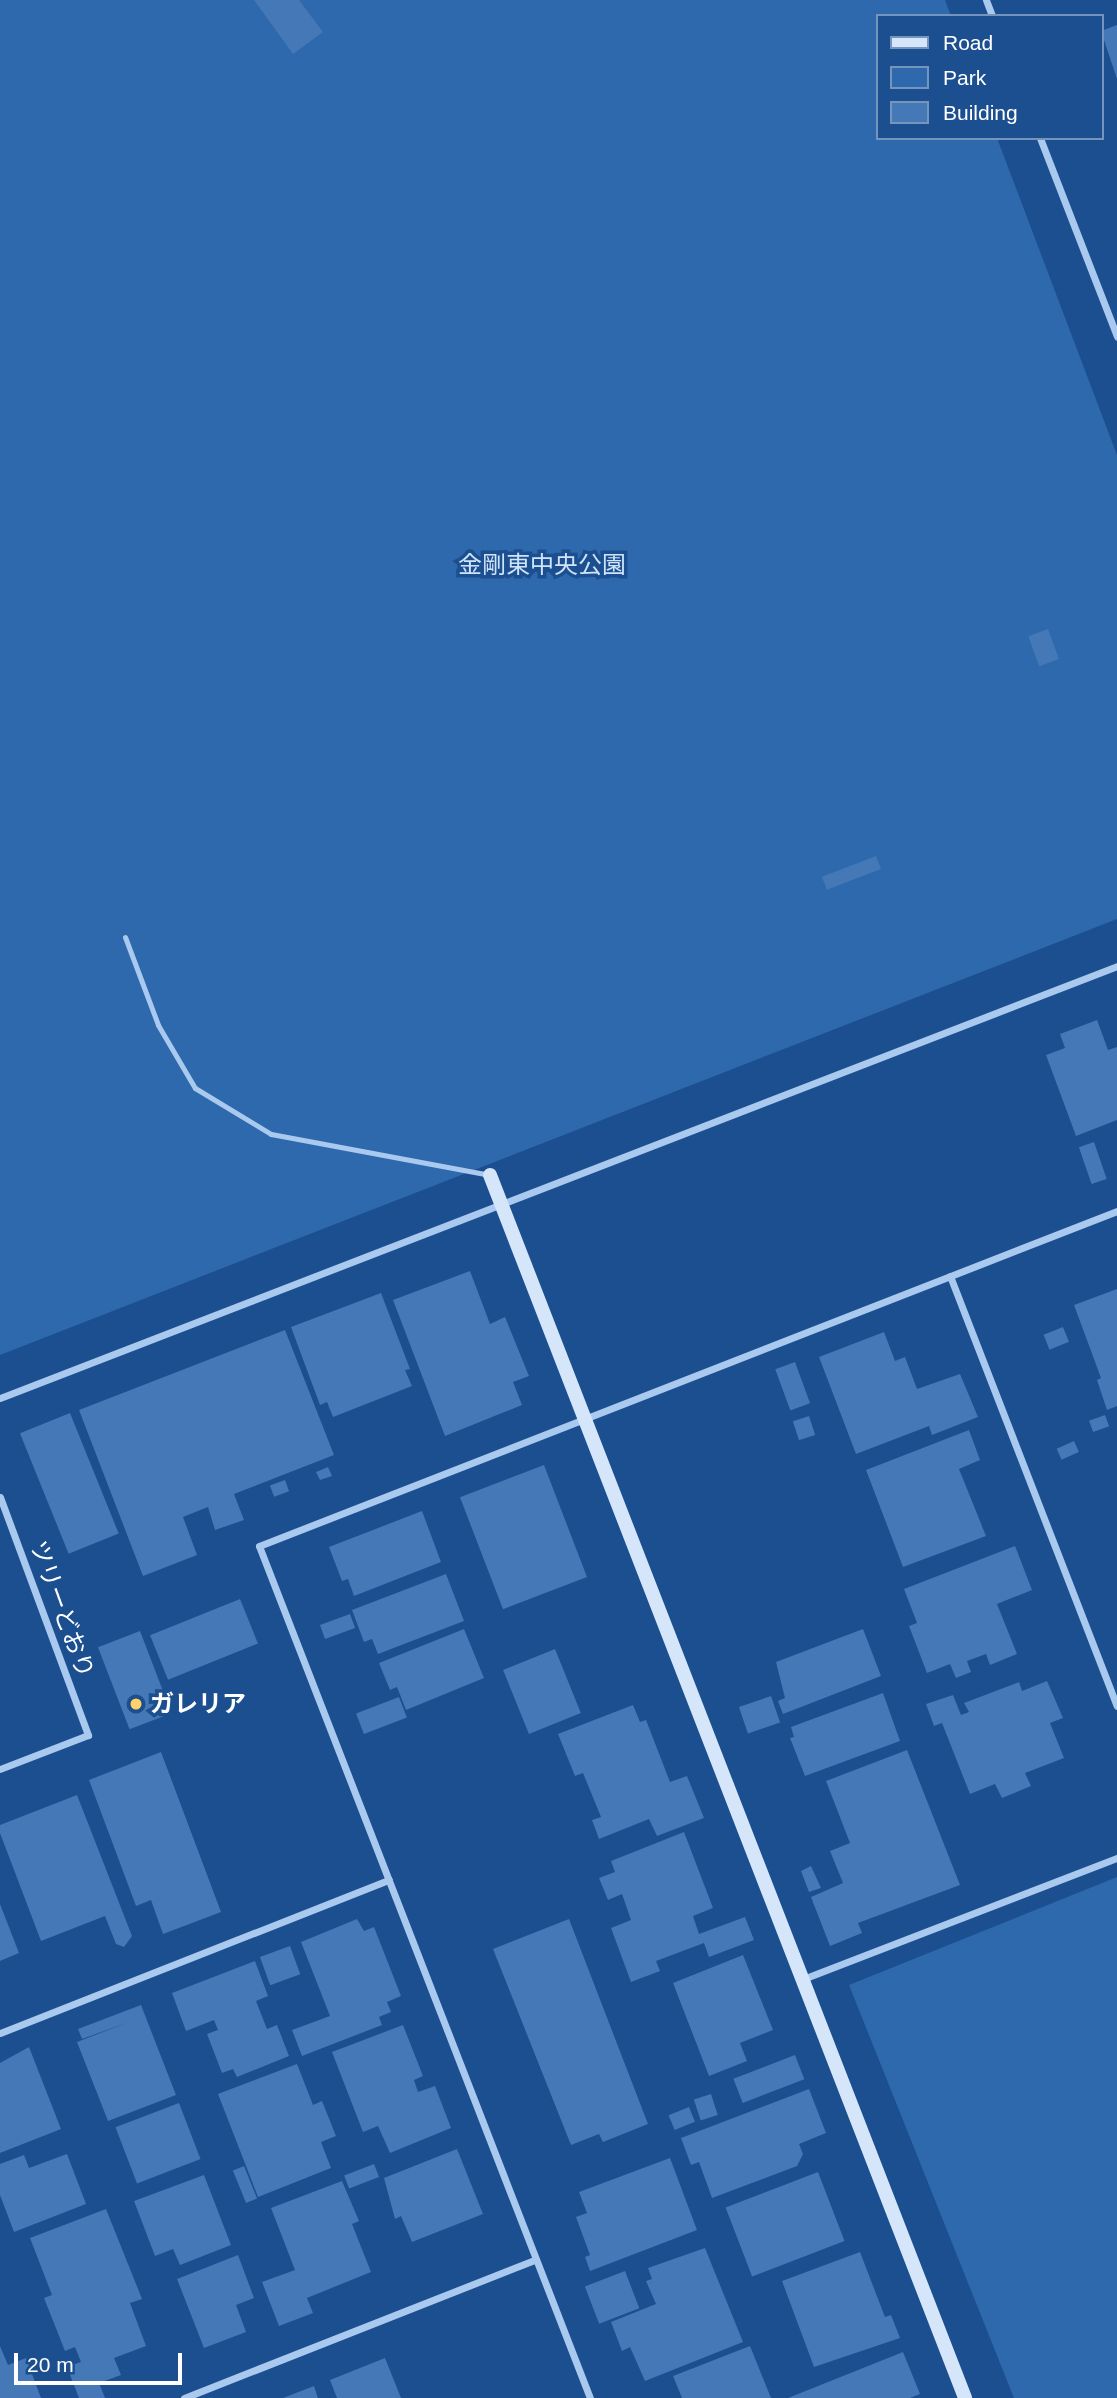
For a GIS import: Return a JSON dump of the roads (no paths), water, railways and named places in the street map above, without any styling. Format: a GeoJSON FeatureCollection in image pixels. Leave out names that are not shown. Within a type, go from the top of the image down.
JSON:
{"type":"FeatureCollection","features":[{"type":"Feature","properties":{"kind":"street"},"geometry":{"type":"LineString","coordinates":[[1041,140],[1117,337]]}},
{"type":"Feature","properties":{"kind":"street"},"geometry":{"type":"LineString","coordinates":[[0,1398],[1117,966]]}},
{"type":"Feature","properties":{"kind":"street"},"geometry":{"type":"LineString","coordinates":[[490,1175],[965,2398]]}},
{"type":"Feature","properties":{"kind":"street"},"geometry":{"type":"LineString","coordinates":[[590,2398],[259,1546],[1117,1212]]}},
{"type":"Feature","properties":{"kind":"street"},"geometry":{"type":"LineString","coordinates":[[950,1276],[1117,1706]]}},
{"type":"Feature","properties":{"kind":"street","name":"ツリーどおり"},"geometry":{"type":"LineString","coordinates":[[0,1497],[88,1735],[0,1769]]}},
{"type":"Feature","properties":{"kind":"street"},"geometry":{"type":"LineString","coordinates":[[803,1979],[1117,1858]]}},
{"type":"Feature","properties":{"kind":"street"},"geometry":{"type":"LineString","coordinates":[[0,2033],[388,1880]]}},
{"type":"Feature","properties":{"kind":"street"},"geometry":{"type":"LineString","coordinates":[[184,2398],[536,2259]]}},
{"type":"Feature","properties":{"kind":"lane"},"geometry":{"type":"LineString","coordinates":[[125,937],[158,1025],[195,1088],[271,1134],[490,1175]]}},
{"type":"Feature","properties":{"kind":"place","name":"ガレリア"},"geometry":{"type":"Point","coordinates":[136,1704]}},
{"type":"Feature","properties":{"kind":"park label","name":"金剛東中央公園"},"geometry":{"type":"Point","coordinates":[542,565]}}]}
